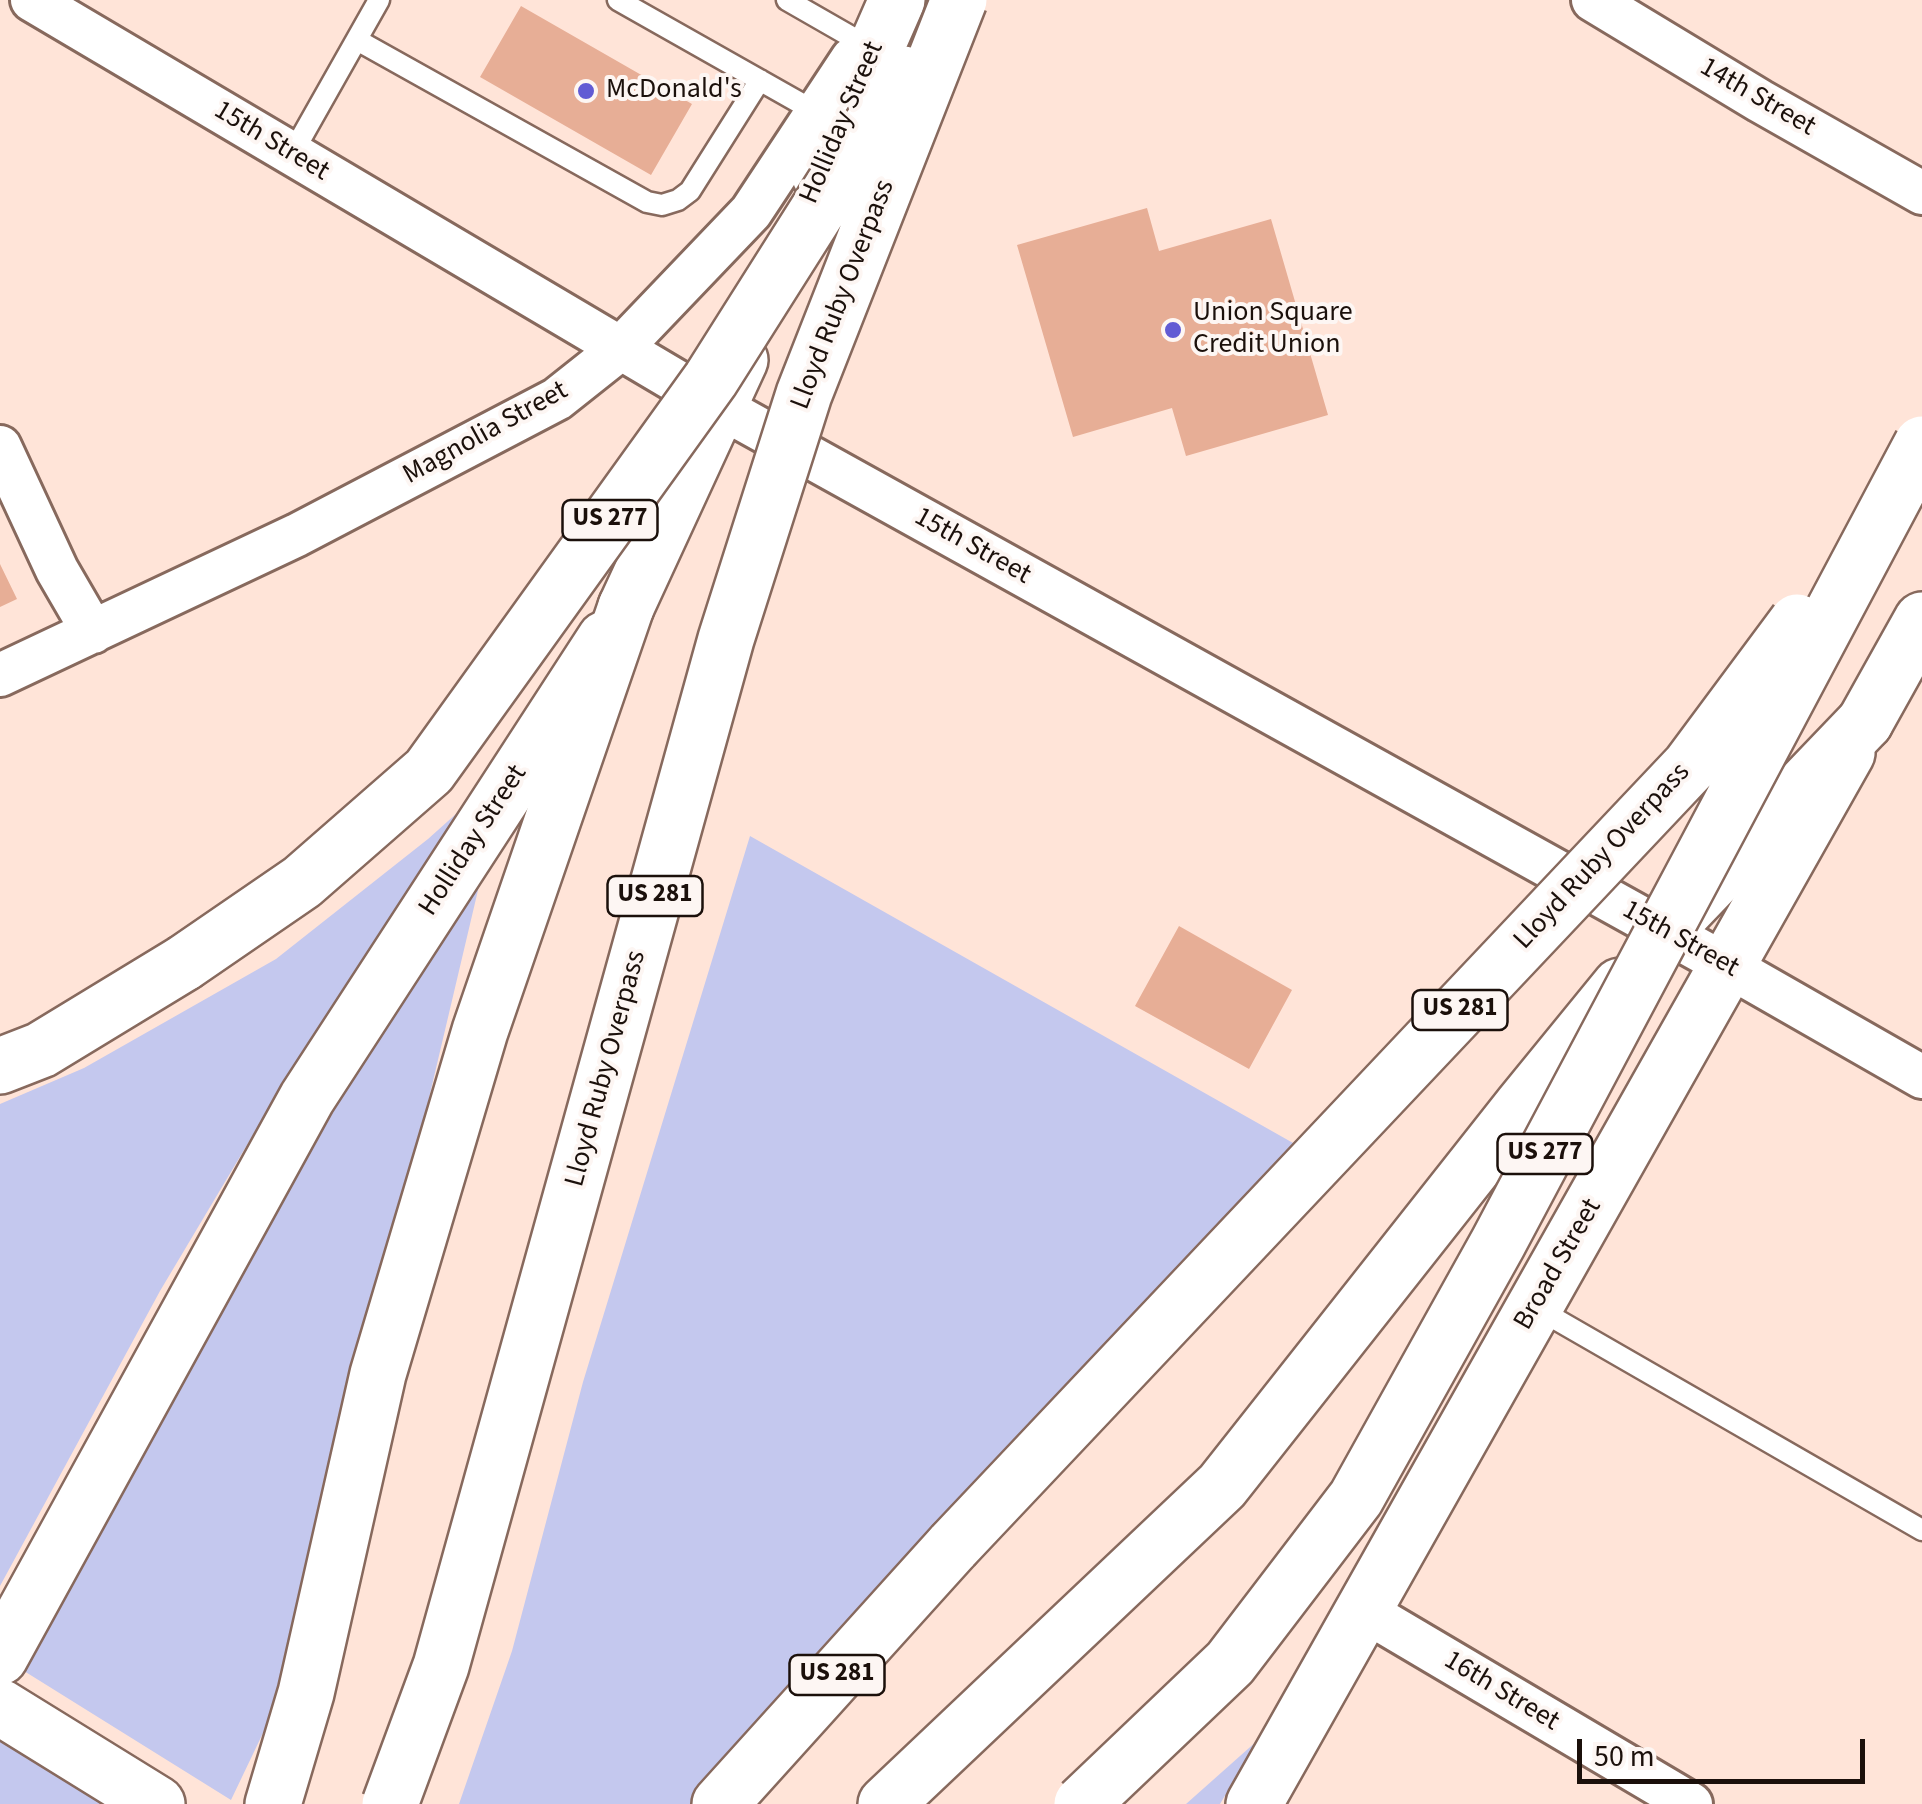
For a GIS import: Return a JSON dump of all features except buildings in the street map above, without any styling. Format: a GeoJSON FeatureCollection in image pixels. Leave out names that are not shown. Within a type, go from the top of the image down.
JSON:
{"type":"FeatureCollection","features":[{"type":"Feature","properties":{"kind":"main road","name":"Holliday Street"},"geometry":{"type":"LineString","coordinates":[[0,1657],[307,1098],[626,607],[720,407],[894,0]]}},
{"type":"Feature","properties":{"kind":"main road","name":"US 277"},"geometry":{"type":"LineString","coordinates":[[0,1066],[41,1050],[184,964],[302,882],[430,770],[711,379],[951,0]]}},
{"type":"Feature","properties":{"kind":"main road","name":"Lloyd Ruby Overpass"},"geometry":{"type":"LineString","coordinates":[[390,1804],[441,1666],[726,639],[804,394],[959,0]]}},
{"type":"Feature","properties":{"kind":"main road","name":"US 277"},"geometry":{"type":"LineString","coordinates":[[1082,1804],[1230,1663],[1356,1498],[1498,1243],[1922,440]]}},
{"type":"Feature","properties":{"kind":"main road","name":"Lloyd Ruby Overpass"},"geometry":{"type":"LineString","coordinates":[[720,1804],[953,1546],[1690,766],[1799,619],[1922,440]]}},
{"type":"Feature","properties":{"kind":"main road"},"geometry":{"type":"LineString","coordinates":[[273,1804],[306,1693],[378,1374],[480,1031],[626,607]]}},
{"type":"Feature","properties":{"kind":"main road","name":"Broad Street"},"geometry":{"type":"LineString","coordinates":[[1254,1804],[1922,620]]}},
{"type":"Feature","properties":{"kind":"main road"},"geometry":{"type":"LineString","coordinates":[[886,1804],[1222,1486],[1664,931],[1865,722]]}},
{"type":"Feature","properties":{"kind":"main road"},"geometry":{"type":"LineString","coordinates":[[0,1707],[157,1804]]}},
{"type":"Feature","properties":{"kind":"street","name":"15th Street"},"geometry":{"type":"LineString","coordinates":[[32,0],[720,407],[1922,1077]]}},
{"type":"Feature","properties":{"kind":"street","name":"Magnolia Street"},"geometry":{"type":"LineString","coordinates":[[0,675],[297,536],[557,399],[620,349],[750,212],[894,0]]}},
{"type":"Feature","properties":{"kind":"street","name":"14th Street"},"geometry":{"type":"LineString","coordinates":[[1593,0],[1760,101],[1922,192]]}},
{"type":"Feature","properties":{"kind":"street"},"geometry":{"type":"LineString","coordinates":[[0,447],[57,570],[93,632]]}},
{"type":"Feature","properties":{"kind":"street","name":"16th Street"},"geometry":{"type":"LineString","coordinates":[[1362,1610],[1691,1804]]}},
{"type":"Feature","properties":{"kind":"lane"},"geometry":{"type":"LineString","coordinates":[[292,154],[379,0]]}},
{"type":"Feature","properties":{"kind":"lane"},"geometry":{"type":"LineString","coordinates":[[618,0],[816,112]]}},
{"type":"Feature","properties":{"kind":"lane"},"geometry":{"type":"LineString","coordinates":[[787,0],[862,43]]}},
{"type":"Feature","properties":{"kind":"lane"},"geometry":{"type":"LineString","coordinates":[[357,40],[647,202],[662,205],[690,191],[760,80]]}},
{"type":"Feature","properties":{"kind":"lane"},"geometry":{"type":"LineString","coordinates":[[1534,1308],[1922,1530]]}},
{"type":"Feature","properties":{"kind":"shaded area"},"geometry":{"type":"Polygon","coordinates":[[[495,779],[404,899],[294,1066],[160,1291],[0,1586],[0,1104],[84,1068],[276,959],[428,839],[495,779]]]}},
{"type":"Feature","properties":{"kind":"shaded area"},"geometry":{"type":"Polygon","coordinates":[[[750,836],[1309,1152],[690,1804],[459,1804],[512,1651],[583,1382],[750,836]]]}},
{"type":"Feature","properties":{"kind":"shaded area"},"geometry":{"type":"Polygon","coordinates":[[[479,886],[295,1666],[231,1800],[24,1671],[119,1483],[251,1250],[429,949],[479,886]]]}},
{"type":"Feature","properties":{"kind":"shaded area"},"geometry":{"type":"Polygon","coordinates":[[[0,1725],[116,1804],[0,1804],[0,1725]]]}},
{"type":"Feature","properties":{"kind":"shaded area"},"geometry":{"type":"Polygon","coordinates":[[[1258,1740],[1220,1804],[1186,1804],[1258,1740]]]}},
{"type":"Feature","properties":{"kind":"place","name":"McDonald's"},"geometry":{"type":"Point","coordinates":[586,91]}},
{"type":"Feature","properties":{"kind":"place","name":"Union Square Credit Union"},"geometry":{"type":"Point","coordinates":[1173,330]}}]}
